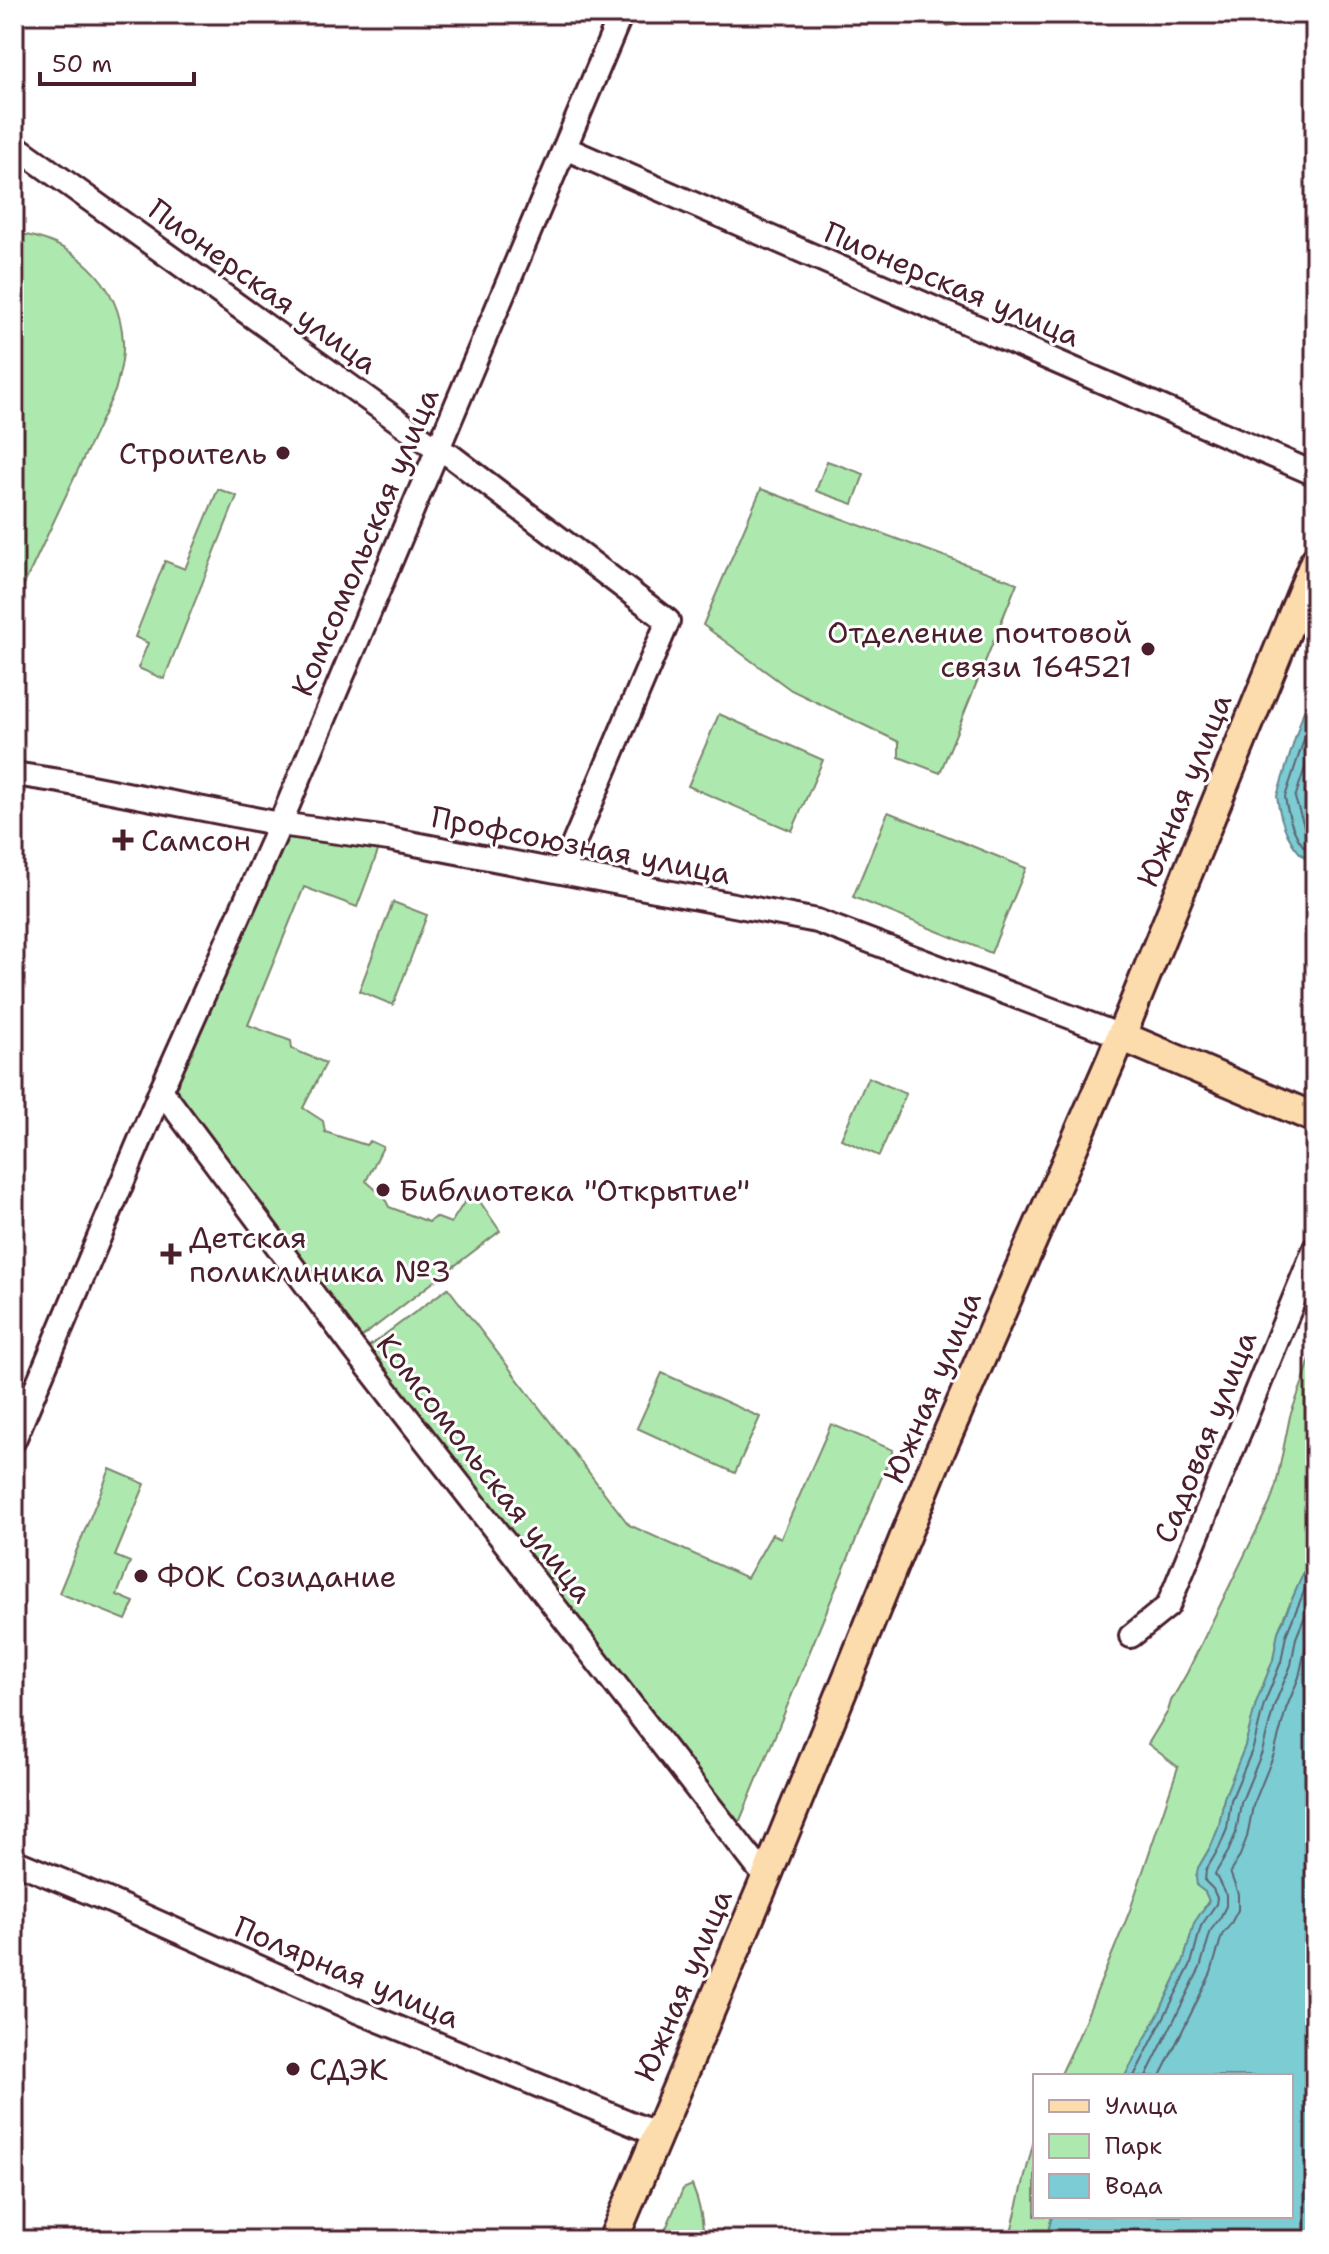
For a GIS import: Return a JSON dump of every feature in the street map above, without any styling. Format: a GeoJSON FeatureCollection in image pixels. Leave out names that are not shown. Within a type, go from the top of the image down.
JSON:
{"type":"FeatureCollection","features":[{"type":"Feature","properties":{"kind":"main road","name":"Южная улица"},"geometry":{"type":"LineString","coordinates":[[613,2240],[766,1878],[935,1463],[1121,1036],[1315,561]]}},
{"type":"Feature","properties":{"kind":"main road"},"geometry":{"type":"LineString","coordinates":[[1121,1036],[1315,1118]]}},
{"type":"Feature","properties":{"kind":"street","name":"Комсомольская улица"},"geometry":{"type":"LineString","coordinates":[[14,1440],[161,1090],[280,824],[621,14]]}},
{"type":"Feature","properties":{"kind":"street","name":"Пионерская улица"},"geometry":{"type":"LineString","coordinates":[[14,145],[451,456],[668,621],[565,864]]}},
{"type":"Feature","properties":{"kind":"street","name":"Пионерская улица"},"geometry":{"type":"LineString","coordinates":[[565,148],[1315,474]]}},
{"type":"Feature","properties":{"kind":"street","name":"Профсоюзная улица"},"geometry":{"type":"LineString","coordinates":[[14,774],[280,824],[400,841],[817,921],[1121,1036]]}},
{"type":"Feature","properties":{"kind":"street","name":"Комсомольская улица"},"geometry":{"type":"LineString","coordinates":[[161,1090],[355,1350],[766,1878]]}},
{"type":"Feature","properties":{"kind":"street","name":"Садовая улица"},"geometry":{"type":"LineString","coordinates":[[1131,1636],[1168,1606],[1315,1248]]}},
{"type":"Feature","properties":{"kind":"street","name":"Полярная улица"},"geometry":{"type":"LineString","coordinates":[[14,1861],[357,2011],[657,2134]]}},
{"type":"Feature","properties":{"kind":"green space"},"geometry":{"type":"Polygon","coordinates":[[[917,14],[989,14],[984,19],[947,26],[917,14]]]}},
{"type":"Feature","properties":{"kind":"green space"},"geometry":{"type":"Polygon","coordinates":[[[14,233],[55,244],[89,267],[113,300],[120,320],[123,348],[115,391],[14,606],[14,233]]]}},
{"type":"Feature","properties":{"kind":"green space"},"geometry":{"type":"Polygon","coordinates":[[[827,461],[864,474],[853,504],[816,491],[827,461]]]}},
{"type":"Feature","properties":{"kind":"green space","name":"Строитель"},"geometry":{"type":"Polygon","coordinates":[[[218,489],[237,496],[164,679],[138,668],[148,643],[135,637],[165,561],[185,569],[218,489]]]}},
{"type":"Feature","properties":{"kind":"green space"},"geometry":{"type":"Polygon","coordinates":[[[761,489],[1017,583],[940,773],[899,757],[899,742],[791,690],[703,625],[761,489]]]}},
{"type":"Feature","properties":{"kind":"green space"},"geometry":{"type":"Polygon","coordinates":[[[719,714],[823,760],[792,831],[688,786],[719,714]]]}},
{"type":"Feature","properties":{"kind":"green space"},"geometry":{"type":"Polygon","coordinates":[[[888,812],[1026,868],[991,953],[853,897],[888,812]]]}},
{"type":"Feature","properties":{"kind":"green space"},"geometry":{"type":"Polygon","coordinates":[[[282,832],[381,843],[357,907],[304,887],[248,1025],[291,1041],[292,1049],[326,1063],[303,1108],[323,1121],[325,1132],[366,1145],[370,1141],[383,1147],[366,1181],[384,1197],[389,1207],[429,1222],[435,1217],[451,1223],[472,1190],[500,1231],[359,1339],[168,1090],[282,832]]]}},
{"type":"Feature","properties":{"kind":"green space"},"geometry":{"type":"Polygon","coordinates":[[[393,902],[427,915],[393,1005],[359,991],[393,902]]]}},
{"type":"Feature","properties":{"kind":"green space"},"geometry":{"type":"Polygon","coordinates":[[[868,1077],[906,1094],[879,1156],[841,1139],[868,1077]]]}},
{"type":"Feature","properties":{"kind":"green space"},"geometry":{"type":"Polygon","coordinates":[[[448,1288],[629,1525],[747,1578],[772,1534],[781,1538],[831,1424],[893,1450],[736,1830],[364,1350],[448,1288]]]}},
{"type":"Feature","properties":{"kind":"green space"},"geometry":{"type":"Polygon","coordinates":[[[1315,1341],[1315,1550],[1278,1632],[1273,1660],[1224,1798],[1219,1826],[1198,1868],[1209,1900],[1199,1916],[1184,1960],[1158,2015],[1126,2074],[1061,2074],[1129,1913],[1178,1767],[1148,1744],[1168,1711],[1270,1503],[1290,1416],[1315,1341]]]}},
{"type":"Feature","properties":{"kind":"green space"},"geometry":{"type":"Polygon","coordinates":[[[662,1373],[760,1417],[735,1473],[637,1428],[662,1373]]]}},
{"type":"Feature","properties":{"kind":"green space"},"geometry":{"type":"Polygon","coordinates":[[[110,1469],[145,1484],[115,1556],[130,1562],[117,1595],[134,1602],[126,1620],[59,1593],[110,1469]]]}},
{"type":"Feature","properties":{"kind":"green space"},"geometry":{"type":"Polygon","coordinates":[[[1033,2144],[1033,2218],[1052,2218],[1046,2240],[1009,2240],[1033,2144]]]}},
{"type":"Feature","properties":{"kind":"green space"},"geometry":{"type":"Polygon","coordinates":[[[692,2185],[703,2226],[703,2240],[661,2240],[683,2189],[692,2185]]]}},
{"type":"Feature","properties":{"kind":"water"},"geometry":{"type":"Polygon","coordinates":[[[1315,687],[1315,865],[1299,853],[1288,836],[1277,796],[1303,713],[1315,687]]]}},
{"type":"Feature","properties":{"kind":"water"},"geometry":{"type":"Polygon","coordinates":[[[1315,1550],[1315,2240],[1046,2240],[1052,2218],[1293,2218],[1293,2074],[1126,2074],[1184,1960],[1194,1923],[1209,1901],[1205,1892],[1197,1886],[1198,1868],[1219,1826],[1224,1798],[1273,1660],[1278,1632],[1315,1550]]]}},
{"type":"Feature","properties":{"kind":"place","name":"Строитель"},"geometry":{"type":"Point","coordinates":[283,453]}},
{"type":"Feature","properties":{"kind":"place","name":"Отделение почтовой связи 164521"},"geometry":{"type":"Point","coordinates":[1148,649]}},
{"type":"Feature","properties":{"kind":"place","name":"Самсон"},"geometry":{"type":"Point","coordinates":[123,840]}},
{"type":"Feature","properties":{"kind":"place","name":"Библиотека \"Открытие\""},"geometry":{"type":"Point","coordinates":[383,1190]}},
{"type":"Feature","properties":{"kind":"place","name":"Детская поликлиника №3"},"geometry":{"type":"Point","coordinates":[171,1254]}},
{"type":"Feature","properties":{"kind":"place","name":"ФОК Созидание"},"geometry":{"type":"Point","coordinates":[141,1576]}},
{"type":"Feature","properties":{"kind":"place","name":"СДЭК"},"geometry":{"type":"Point","coordinates":[293,2069]}}]}
